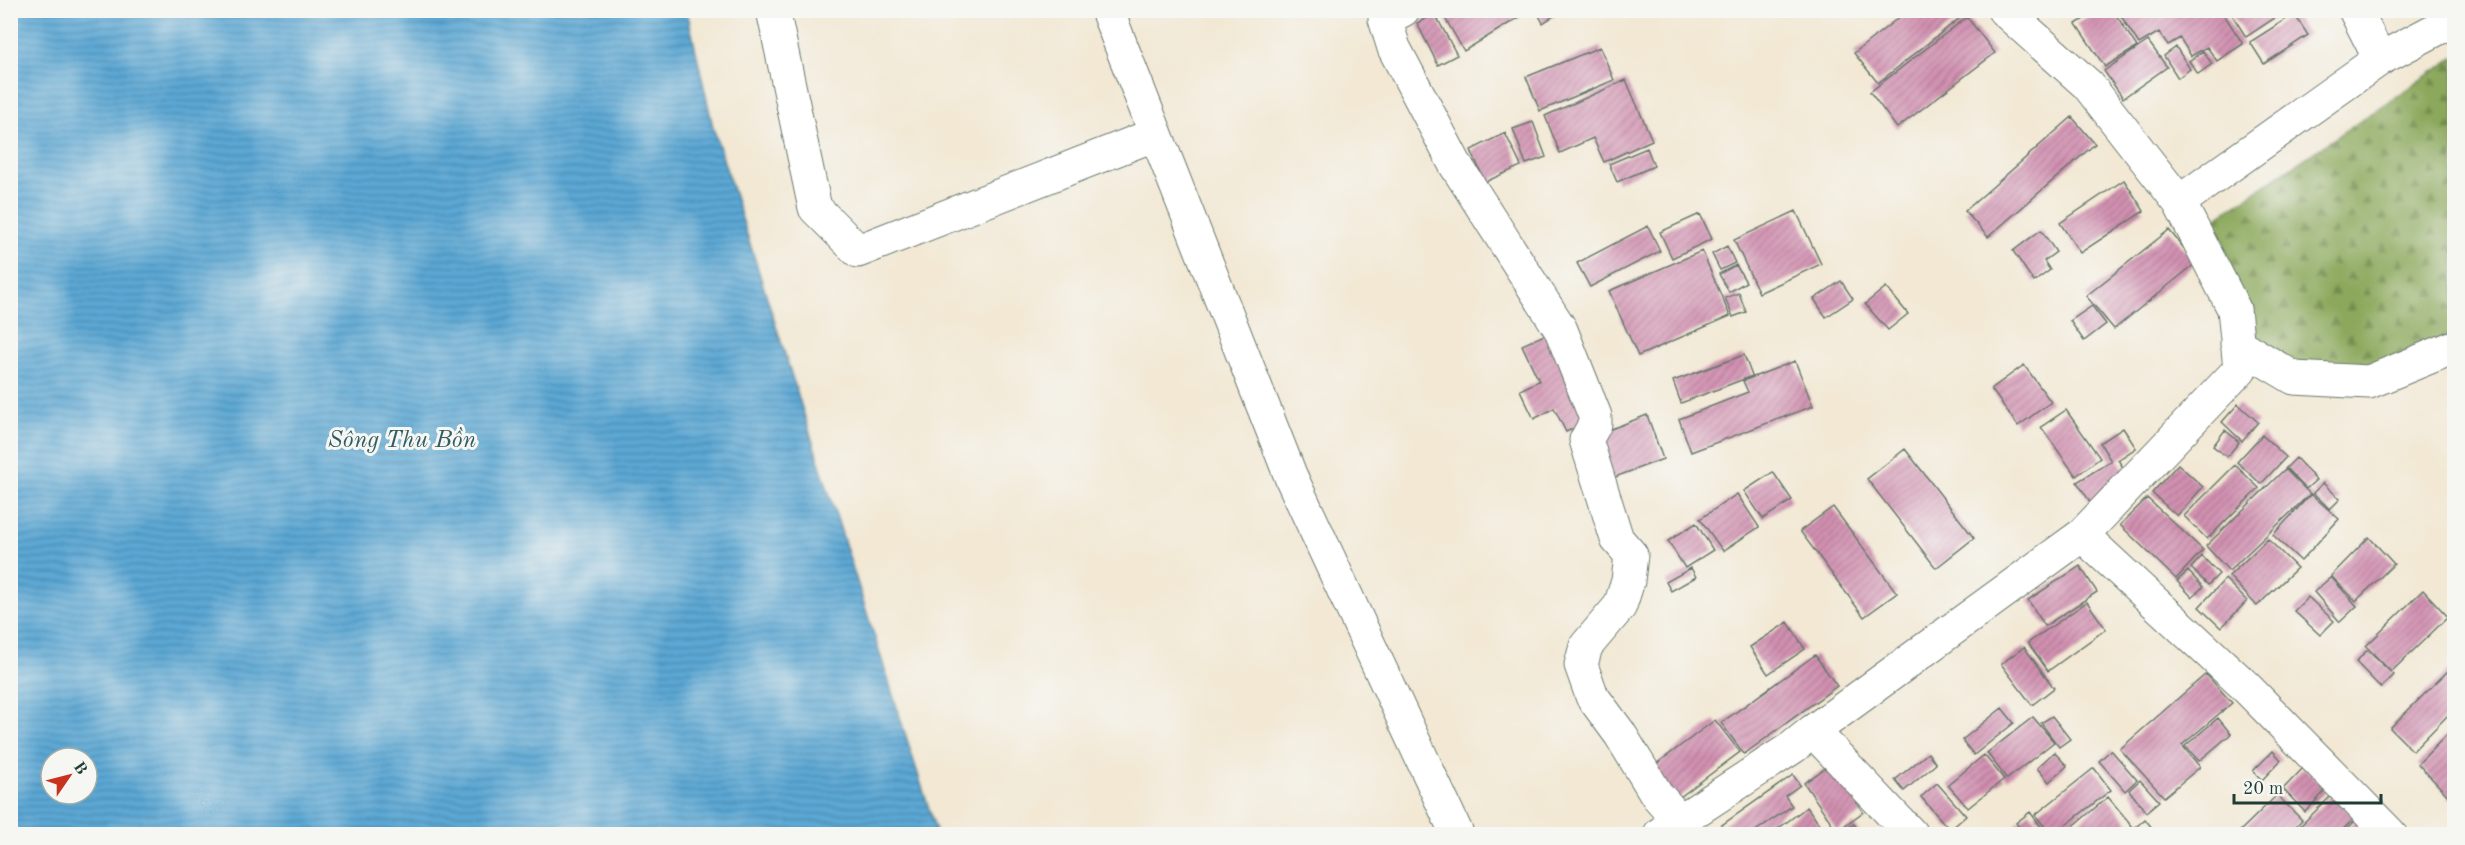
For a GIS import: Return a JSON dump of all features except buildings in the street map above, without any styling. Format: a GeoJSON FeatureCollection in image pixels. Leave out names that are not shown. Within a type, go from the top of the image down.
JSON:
{"type":"FeatureCollection","features":[{"type":"Feature","properties":{"kind":"street"},"geometry":{"type":"LineString","coordinates":[[772,10],[815,208],[858,252],[1156,134]]}},
{"type":"Feature","properties":{"kind":"street"},"geometry":{"type":"LineString","coordinates":[[1107,10],[1291,477],[1457,834]]}},
{"type":"Feature","properties":{"kind":"street"},"geometry":{"type":"LineString","coordinates":[[1403,10],[1385,19],[1394,48],[1455,164],[1561,330],[1590,400],[1595,424],[1586,440],[1617,539],[1631,555],[1628,581],[1620,606],[1586,646],[1581,665],[1592,696],[1620,734],[1657,795],[1670,827],[1793,747],[2082,535],[2240,369],[2234,309],[2179,202],[2088,85],[2004,10]]}},
{"type":"Feature","properties":{"kind":"street"},"geometry":{"type":"LineString","coordinates":[[2355,10],[2380,59]]}},
{"type":"Feature","properties":{"kind":"street"},"geometry":{"type":"LineString","coordinates":[[2179,202],[2380,59],[2454,20]]}},
{"type":"Feature","properties":{"kind":"street"},"geometry":{"type":"LineString","coordinates":[[2237,344],[2294,378],[2369,382],[2454,347]]}},
{"type":"Feature","properties":{"kind":"street"},"geometry":{"type":"LineString","coordinates":[[2082,535],[2244,685],[2390,834]]}},
{"type":"Feature","properties":{"kind":"street"},"geometry":{"type":"LineString","coordinates":[[1813,731],[1911,834]]}},
{"type":"Feature","properties":{"kind":"green space"},"geometry":{"type":"Polygon","coordinates":[[[2454,58],[2454,340],[2369,382],[2258,357],[2213,220],[2454,58]]]}},
{"type":"Feature","properties":{"kind":"water","name":"Sông Thu Bồn"},"geometry":{"type":"Polygon","coordinates":[[[10,11],[687,11],[713,127],[937,834],[11,834],[10,11]]]}}]}
